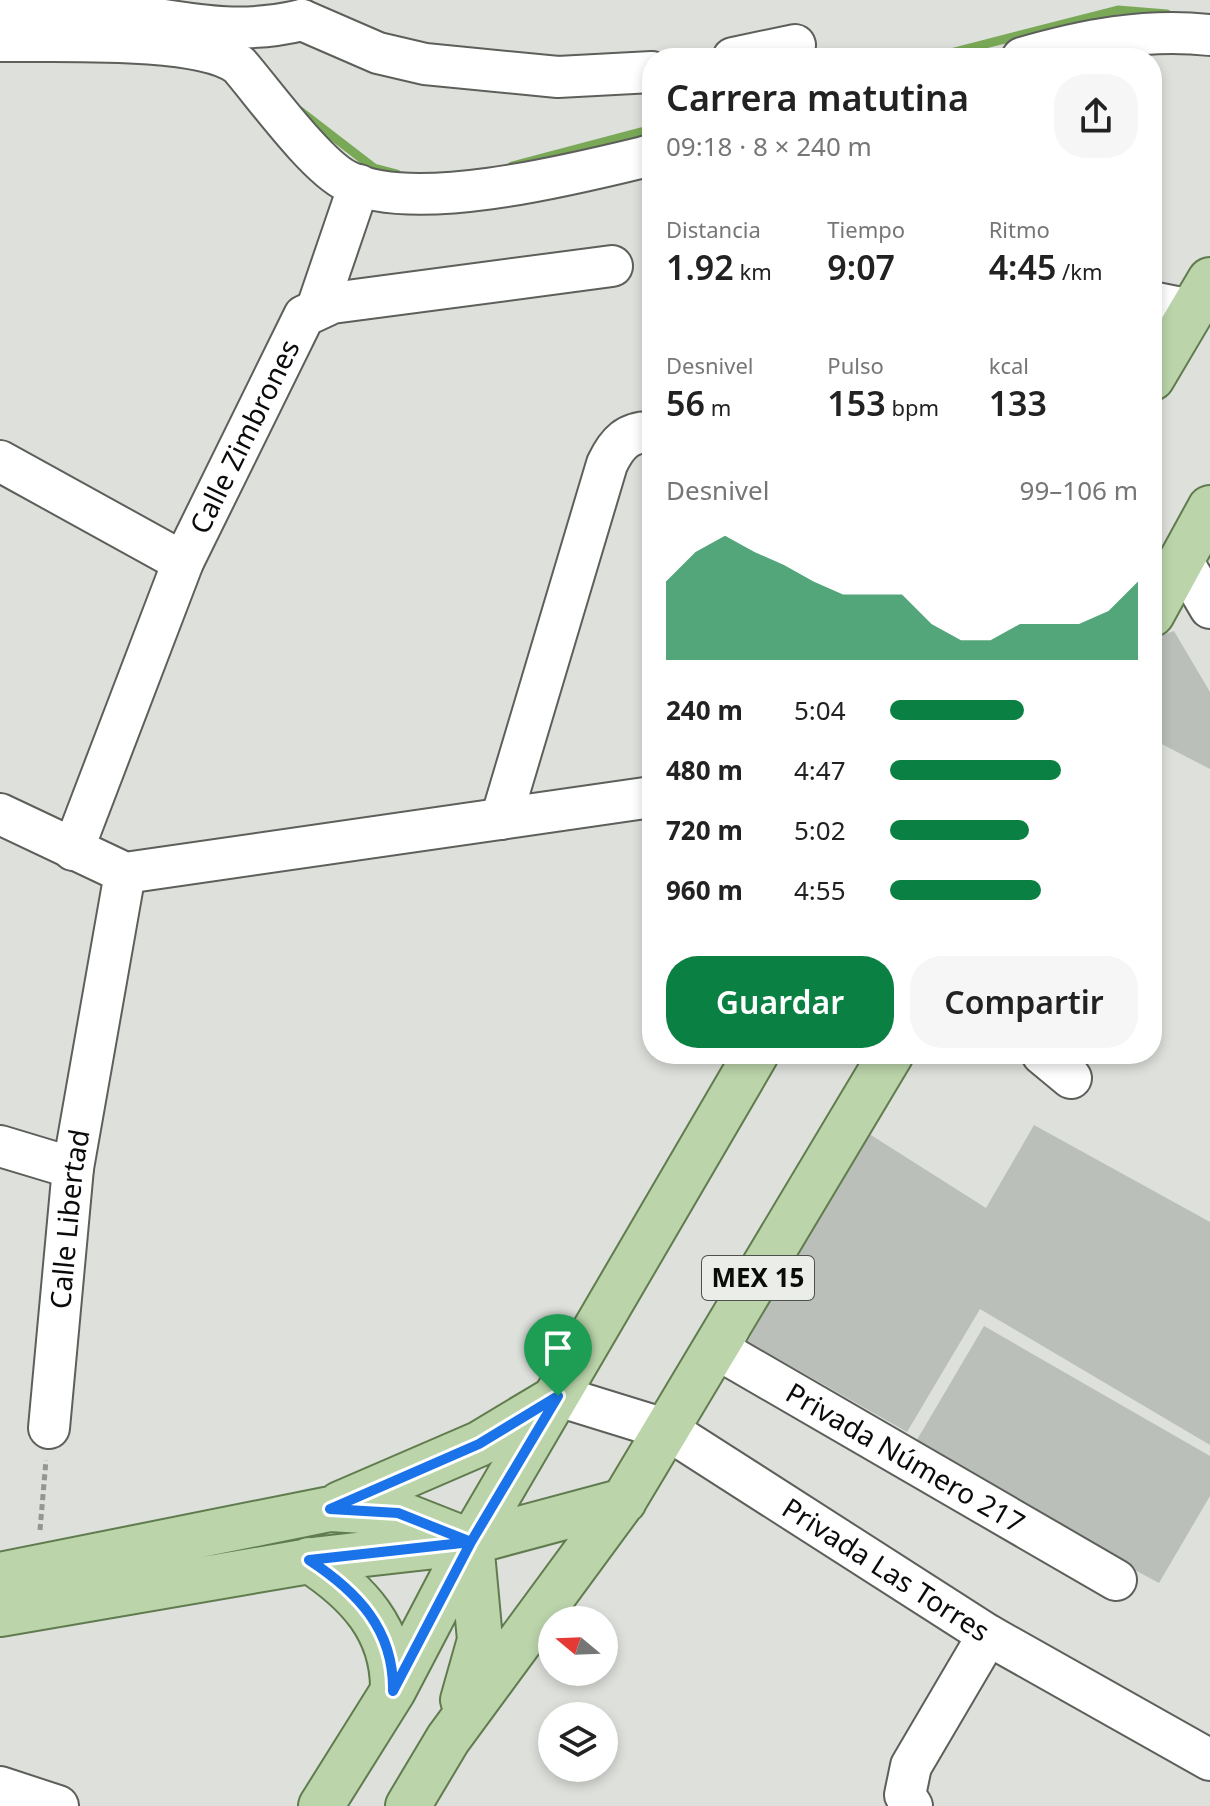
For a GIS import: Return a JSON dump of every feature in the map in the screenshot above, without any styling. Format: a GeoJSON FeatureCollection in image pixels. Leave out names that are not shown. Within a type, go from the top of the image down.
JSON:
{"type":"FeatureCollection","features":[{"type":"Feature","properties":{"kind":"main road"},"geometry":{"type":"LineString","coordinates":[[1162,353],[1185,297]]}},
{"type":"Feature","properties":{"kind":"main road"},"geometry":{"type":"LineString","coordinates":[[1162,597],[1210,508]]}},
{"type":"Feature","properties":{"kind":"main road"},"geometry":{"type":"LineString","coordinates":[[321,1806],[393,1691],[471,1542],[750,1064]]}},
{"type":"Feature","properties":{"kind":"main road","name":"MEX 15"},"geometry":{"type":"LineString","coordinates":[[408,1806],[448,1739],[624,1501],[885,1064]]}},
{"type":"Feature","properties":{"kind":"main road"},"geometry":{"type":"LineString","coordinates":[[18,1572],[330,1509],[479,1444],[558,1396]]}},
{"type":"Feature","properties":{"kind":"main road"},"geometry":{"type":"LineString","coordinates":[[0,1614],[309,1560],[471,1542],[624,1501]]}},
{"type":"Feature","properties":{"kind":"main road"},"geometry":{"type":"LineString","coordinates":[[330,1509],[398,1513],[471,1542]]}},
{"type":"Feature","properties":{"kind":"main road"},"geometry":{"type":"LineString","coordinates":[[448,1739],[473,1675],[480,1640],[471,1542]]}},
{"type":"Feature","properties":{"kind":"main road"},"geometry":{"type":"LineString","coordinates":[[309,1560],[347,1588],[379,1627],[392,1658],[393,1691]]}},
{"type":"Feature","properties":{"kind":"street"},"geometry":{"type":"LineString","coordinates":[[0,3],[107,11],[228,29],[273,27],[307,10],[378,53],[425,64],[558,77],[642,73]]}},
{"type":"Feature","properties":{"kind":"street"},"geometry":{"type":"LineString","coordinates":[[1055,48],[1078,41],[1150,32],[1210,35]]}},
{"type":"Feature","properties":{"kind":"street"},"geometry":{"type":"LineString","coordinates":[[0,41],[136,44],[221,54],[239,65],[326,165],[345,181],[384,193],[471,191],[642,157]]}},
{"type":"Feature","properties":{"kind":"street"},"geometry":{"type":"LineString","coordinates":[[781,48],[795,45]]}},
{"type":"Feature","properties":{"kind":"street"},"geometry":{"type":"LineString","coordinates":[[317,308],[359,185]]}},
{"type":"Feature","properties":{"kind":"street","name":"Calle Zimbrones"},"geometry":{"type":"LineString","coordinates":[[73,850],[183,562],[304,316],[317,308],[612,266]]}},
{"type":"Feature","properties":{"kind":"street"},"geometry":{"type":"LineString","coordinates":[[501,819],[607,464],[614,449],[628,435],[642,433]]}},
{"type":"Feature","properties":{"kind":"street"},"geometry":{"type":"LineString","coordinates":[[0,461],[183,562]]}},
{"type":"Feature","properties":{"kind":"street"},"geometry":{"type":"LineString","coordinates":[[1183,562],[1210,608]]}},
{"type":"Feature","properties":{"kind":"street"},"geometry":{"type":"LineString","coordinates":[[0,814],[125,873],[642,798]]}},
{"type":"Feature","properties":{"kind":"street","name":"Calle Libertad"},"geometry":{"type":"LineString","coordinates":[[49,1428],[73,1168],[125,873]]}},
{"type":"Feature","properties":{"kind":"street"},"geometry":{"type":"LineString","coordinates":[[0,1146],[73,1168]]}},
{"type":"Feature","properties":{"kind":"street","name":"Privada Número 217"},"geometry":{"type":"LineString","coordinates":[[731,1324],[719,1350],[1116,1580]]}},
{"type":"Feature","properties":{"kind":"street","name":"Privada Las Torres"},"geometry":{"type":"LineString","coordinates":[[558,1396],[668,1430],[988,1635],[1210,1760]]}},
{"type":"Feature","properties":{"kind":"street"},"geometry":{"type":"LineString","coordinates":[[912,1806],[905,1795],[911,1766],[988,1635]]}},
{"type":"Feature","properties":{"kind":"street"},"geometry":{"type":"LineString","coordinates":[[0,1787],[58,1806]]}},
{"type":"Feature","properties":{"kind":"path"},"geometry":{"type":"LineString","coordinates":[[18,1572],[49,1428]]}},
{"type":"Feature","properties":{"kind":"building"},"geometry":{"type":"Polygon","coordinates":[[[1174,631],[1210,692],[1210,769],[1162,744],[1162,635],[1174,631]]]}},
{"type":"Feature","properties":{"kind":"building"},"geometry":{"type":"Polygon","coordinates":[[[1034,1125],[1210,1222],[1210,1445],[980,1309],[907,1432],[740,1337],[863,1130],[986,1208],[1034,1125]]]}},
{"type":"Feature","properties":{"kind":"building"},"geometry":{"type":"Polygon","coordinates":[[[984,1326],[1210,1456],[1210,1496],[1159,1583],[911,1450],[984,1326]]]}},
{"type":"Feature","properties":{"kind":"waterway"},"geometry":{"type":"LineString","coordinates":[[970,48],[1118,10],[1167,14]]}},
{"type":"Feature","properties":{"kind":"waterway"},"geometry":{"type":"LineString","coordinates":[[300,111],[374,168],[397,174]]}},
{"type":"Feature","properties":{"kind":"waterway"},"geometry":{"type":"LineString","coordinates":[[512,166],[642,132]]}},
{"type":"Feature","properties":{"kind":"route"},"geometry":{"type":"LineString","coordinates":[[558,1396],[471,1542],[309,1560],[347,1588],[365,1606],[379,1627],[392,1658],[393,1691],[471,1542],[421,1519],[398,1513],[377,1509],[330,1509],[479,1444],[558,1396]]}}]}
